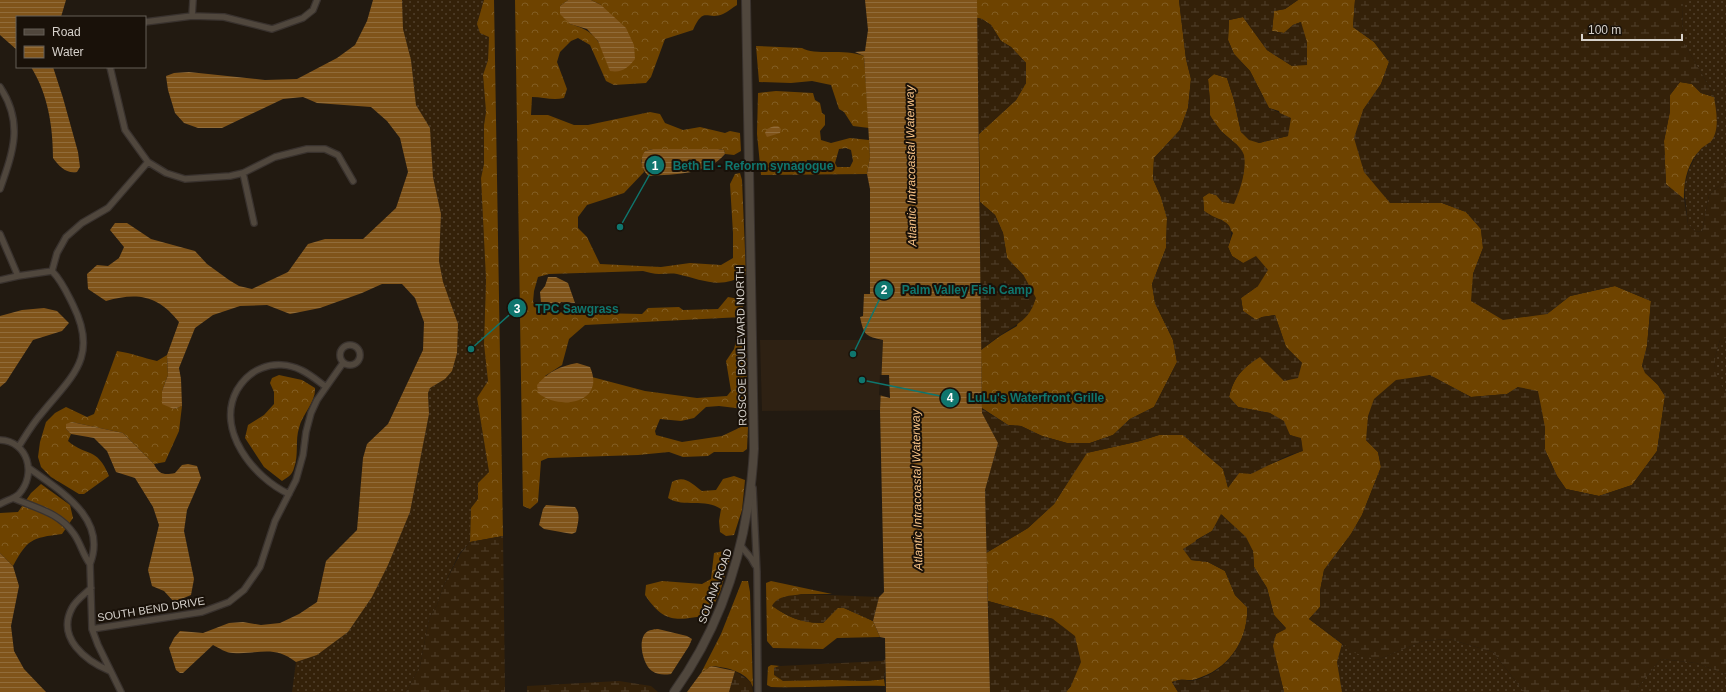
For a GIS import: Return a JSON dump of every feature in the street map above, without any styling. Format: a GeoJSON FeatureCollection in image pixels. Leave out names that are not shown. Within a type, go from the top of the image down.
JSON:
{"type":"FeatureCollection","features":[{"type":"Feature","properties":{"kind":"street"},"geometry":{"type":"LineString","coordinates":[[192,16],[193,0]]}},
{"type":"Feature","properties":{"kind":"street"},"geometry":{"type":"LineString","coordinates":[[146,22],[192,16],[224,17],[272,29],[303,18],[313,10],[317,0]]}},
{"type":"Feature","properties":{"kind":"street","name":"ROSCOE BOULEVARD NORTH"},"geometry":{"type":"LineString","coordinates":[[746,0],[754,449],[753,479],[757,572],[758,692]]}},
{"type":"Feature","properties":{"kind":"street"},"geometry":{"type":"LineString","coordinates":[[110,68],[125,130],[148,162],[166,173],[185,179],[230,176],[243,173],[280,155],[307,148],[318,148],[338,155],[353,181]]}},
{"type":"Feature","properties":{"kind":"street"},"geometry":{"type":"LineString","coordinates":[[0,87],[8,101],[12,114],[15,134],[12,155],[0,189]]}},
{"type":"Feature","properties":{"kind":"street"},"geometry":{"type":"LineString","coordinates":[[52,271],[57,253],[66,237],[82,223],[108,208],[148,162]]}},
{"type":"Feature","properties":{"kind":"street"},"geometry":{"type":"LineString","coordinates":[[243,173],[254,223]]}},
{"type":"Feature","properties":{"kind":"street"},"geometry":{"type":"LineString","coordinates":[[0,234],[18,276]]}},
{"type":"Feature","properties":{"kind":"street"},"geometry":{"type":"LineString","coordinates":[[0,280],[52,271]]}},
{"type":"Feature","properties":{"kind":"street"},"geometry":{"type":"LineString","coordinates":[[19,446],[41,414],[70,380],[79,364],[82,351],[83,330],[78,314],[62,284],[52,271]]}},
{"type":"Feature","properties":{"kind":"street","name":"SOUTH BEND DRIVE"},"geometry":{"type":"LineString","coordinates":[[92,628],[202,612],[221,606],[238,596],[251,583],[260,567],[275,520],[289,494],[300,468],[311,413],[326,387],[344,362]]}},
{"type":"Feature","properties":{"kind":"street"},"geometry":{"type":"LineString","coordinates":[[289,494],[270,483],[258,473],[244,454],[232,426],[231,409],[235,394],[244,380],[252,374],[264,367],[274,365],[290,366],[300,370],[326,387]]}},
{"type":"Feature","properties":{"kind":"street"},"geometry":{"type":"LineString","coordinates":[[0,440],[11,441],[19,446],[25,456],[29,468],[25,485],[13,498],[1,503]]}},
{"type":"Feature","properties":{"kind":"street"},"geometry":{"type":"LineString","coordinates":[[29,468],[84,512],[94,542],[94,554],[90,564],[92,628],[98,645],[120,692]]}},
{"type":"Feature","properties":{"kind":"street","name":"SOLANA ROAD"},"geometry":{"type":"LineString","coordinates":[[674,692],[696,660],[715,623],[730,583],[741,546],[753,479]]}},
{"type":"Feature","properties":{"kind":"street"},"geometry":{"type":"LineString","coordinates":[[13,498],[44,510],[66,524],[74,534],[84,556],[90,564]]}},
{"type":"Feature","properties":{"kind":"street"},"geometry":{"type":"LineString","coordinates":[[741,546],[751,558],[757,572]]}},
{"type":"Feature","properties":{"kind":"street"},"geometry":{"type":"LineString","coordinates":[[91,588],[72,608],[68,619],[68,630],[78,652],[93,663],[110,670]]}},
{"type":"Feature","properties":{"kind":"shaded area"},"geometry":{"type":"Polygon","coordinates":[[[760,340],[883,340],[880,410],[762,411],[760,340]]]}},
{"type":"Feature","properties":{"kind":"green space"},"geometry":{"type":"Polygon","coordinates":[[[402,0],[484,0],[489,37],[488,60],[483,75],[486,112],[484,125],[484,164],[481,178],[486,280],[484,344],[489,381],[477,398],[489,472],[478,483],[478,499],[471,508],[470,542],[459,554],[443,587],[437,605],[429,619],[420,666],[406,692],[292,692],[296,662],[317,655],[348,632],[372,597],[388,565],[410,512],[429,414],[428,393],[430,388],[445,379],[443,282],[439,261],[441,214],[433,177],[430,128],[416,105],[411,60],[403,29],[402,0]]]}},
{"type":"Feature","properties":{"kind":"green space"},"geometry":{"type":"Polygon","coordinates":[[[484,0],[494,0],[503,536],[470,542],[471,508],[478,499],[478,483],[489,472],[477,398],[488,381],[484,344],[486,280],[481,178],[484,164],[484,125],[486,112],[483,75],[488,60],[489,37],[480,33],[477,24],[484,0]]]}},
{"type":"Feature","properties":{"kind":"green space"},"geometry":{"type":"Polygon","coordinates":[[[515,0],[568,0],[560,6],[570,24],[592,34],[599,42],[605,54],[601,5],[591,0],[737,0],[737,5],[725,13],[718,16],[703,16],[697,22],[693,30],[665,39],[651,77],[646,83],[614,85],[606,81],[590,45],[578,38],[571,41],[560,52],[557,62],[567,89],[564,98],[552,99],[532,97],[531,115],[548,115],[574,125],[588,125],[650,112],[660,114],[665,123],[683,130],[700,127],[725,133],[730,131],[740,133],[741,151],[734,155],[725,154],[724,150],[718,149],[653,149],[645,151],[641,161],[644,172],[624,193],[587,205],[578,217],[578,228],[587,237],[600,264],[661,267],[690,263],[721,265],[733,258],[730,184],[735,174],[740,173],[742,180],[746,274],[737,279],[720,283],[704,281],[677,274],[657,274],[643,271],[549,274],[538,277],[533,302],[549,312],[642,314],[648,308],[679,307],[683,310],[718,309],[728,297],[739,299],[744,309],[742,317],[585,325],[569,339],[562,365],[545,376],[592,386],[592,377],[645,391],[697,398],[727,396],[731,391],[726,361],[734,349],[739,329],[744,327],[746,330],[747,404],[744,409],[719,406],[706,407],[694,418],[681,421],[660,419],[655,431],[656,435],[682,442],[722,436],[741,427],[748,427],[747,449],[743,452],[714,452],[708,456],[683,457],[669,452],[638,455],[548,458],[541,461],[538,502],[530,509],[523,506],[515,0]]]}},
{"type":"Feature","properties":{"kind":"green space"},"geometry":{"type":"Polygon","coordinates":[[[977,0],[1179,0],[1186,59],[1191,79],[1188,108],[1180,130],[1154,158],[1153,179],[1161,197],[1167,218],[1166,248],[1152,284],[1155,303],[1173,340],[1177,362],[1154,407],[1130,419],[1113,435],[1090,443],[1067,443],[1042,436],[1021,426],[1008,425],[982,408],[981,350],[1017,326],[1024,276],[1007,258],[1003,233],[995,215],[980,202],[979,134],[1016,100],[1026,83],[1026,63],[1011,47],[1001,41],[991,25],[982,19],[977,18],[977,0]]]}},
{"type":"Feature","properties":{"kind":"green space"},"geometry":{"type":"Polygon","coordinates":[[[1179,0],[1298,0],[1285,9],[1274,11],[1272,31],[1284,33],[1293,25],[1301,22],[1307,42],[1307,65],[1292,66],[1267,50],[1243,17],[1229,20],[1228,40],[1234,54],[1250,71],[1269,108],[1291,118],[1288,136],[1259,143],[1249,140],[1241,132],[1234,100],[1227,78],[1214,74],[1208,79],[1210,115],[1221,131],[1242,151],[1244,155],[1245,167],[1241,186],[1234,204],[1222,202],[1216,195],[1209,193],[1203,197],[1204,211],[1227,223],[1230,227],[1231,238],[1228,247],[1232,256],[1243,263],[1256,256],[1268,270],[1258,286],[1241,298],[1243,311],[1256,320],[1262,317],[1275,315],[1286,347],[1302,363],[1298,378],[1284,381],[1260,357],[1240,373],[1234,383],[1229,397],[1238,407],[1270,413],[1284,421],[1290,435],[1301,438],[1303,451],[1289,455],[1251,474],[1239,473],[1228,488],[1223,469],[1183,435],[1159,435],[1140,441],[1087,453],[1054,504],[1028,528],[986,553],[985,490],[998,443],[982,413],[982,409],[1008,425],[1021,426],[1042,436],[1067,443],[1090,443],[1113,435],[1130,419],[1154,407],[1177,362],[1173,340],[1155,303],[1152,284],[1166,248],[1167,218],[1161,197],[1153,179],[1154,158],[1180,130],[1188,108],[1191,79],[1186,59],[1179,0]]]}},
{"type":"Feature","properties":{"kind":"green space"},"geometry":{"type":"Polygon","coordinates":[[[1298,0],[1355,0],[1353,27],[1374,42],[1389,62],[1381,84],[1363,110],[1390,203],[1442,203],[1466,212],[1481,229],[1483,248],[1473,274],[1547,314],[1570,296],[1615,286],[1651,301],[1647,346],[1642,366],[1665,396],[1657,451],[1632,485],[1599,496],[1566,489],[1557,476],[1545,450],[1545,427],[1518,387],[1507,394],[1471,397],[1429,375],[1366,440],[1378,452],[1381,467],[1362,515],[1351,534],[1324,570],[1320,591],[1320,607],[1309,619],[1342,644],[1337,662],[1342,692],[1284,692],[1272,646],[1276,634],[1286,628],[1274,615],[1267,588],[1254,567],[1253,551],[1222,515],[1212,531],[1196,540],[1191,560],[1208,562],[1225,571],[1235,595],[1247,607],[1247,619],[1240,642],[1227,661],[1218,669],[1207,675],[1193,680],[1180,680],[1172,682],[1178,692],[1066,692],[1071,686],[1053,619],[988,601],[986,553],[1028,528],[1054,504],[1086,453],[1140,441],[1159,435],[1183,435],[1223,469],[1228,487],[1239,473],[1271,464],[1302,451],[1301,439],[1290,435],[1270,413],[1238,407],[1229,397],[1234,383],[1240,373],[1260,356],[1272,367],[1302,363],[1286,347],[1275,315],[1262,317],[1256,320],[1243,311],[1241,298],[1258,286],[1243,263],[1232,256],[1228,247],[1233,233],[1222,220],[1214,218],[1204,211],[1203,197],[1209,193],[1216,195],[1241,183],[1244,171],[1237,145],[1221,131],[1209,115],[1210,102],[1208,79],[1214,74],[1227,78],[1234,100],[1241,132],[1259,143],[1288,136],[1279,111],[1269,108],[1250,71],[1234,54],[1228,40],[1229,20],[1243,17],[1267,50],[1292,66],[1301,22],[1293,25],[1284,33],[1272,31],[1274,11],[1285,9],[1298,0]]]}},
{"type":"Feature","properties":{"kind":"green space"},"geometry":{"type":"Polygon","coordinates":[[[1355,0],[1683,0],[1682,40],[1714,97],[1701,93],[1692,84],[1680,82],[1670,95],[1670,111],[1664,141],[1666,184],[1684,199],[1688,224],[1695,231],[1702,232],[1709,195],[1724,181],[1726,182],[1726,338],[1720,340],[1716,355],[1715,367],[1718,379],[1726,392],[1726,674],[1696,663],[1661,659],[1634,692],[1524,692],[1493,652],[1449,639],[1423,641],[1377,660],[1355,653],[1309,619],[1320,607],[1320,591],[1324,570],[1351,534],[1362,515],[1381,467],[1378,452],[1366,440],[1368,416],[1374,399],[1396,380],[1430,375],[1471,397],[1507,394],[1518,387],[1538,391],[1545,427],[1545,450],[1557,476],[1566,489],[1599,496],[1632,485],[1657,451],[1665,396],[1658,385],[1645,373],[1642,366],[1647,346],[1651,301],[1615,286],[1570,296],[1547,314],[1503,320],[1471,301],[1473,274],[1483,248],[1481,229],[1466,212],[1442,203],[1390,203],[1364,172],[1354,138],[1363,110],[1381,84],[1389,62],[1374,42],[1353,27],[1355,0]]]}},
{"type":"Feature","properties":{"kind":"green space"},"geometry":{"type":"Polygon","coordinates":[[[1683,0],[1726,0],[1726,182],[1724,181],[1709,195],[1702,232],[1695,231],[1688,224],[1684,187],[1689,169],[1699,150],[1712,139],[1717,122],[1713,93],[1682,40],[1683,0]]]}},
{"type":"Feature","properties":{"kind":"green space"},"geometry":{"type":"Polygon","coordinates":[[[977,18],[982,19],[991,25],[1001,41],[1011,47],[1026,63],[1026,83],[1016,100],[979,134],[977,18]]]}},
{"type":"Feature","properties":{"kind":"green space"},"geometry":{"type":"Polygon","coordinates":[[[756,46],[802,48],[814,52],[848,52],[864,56],[869,128],[853,126],[844,112],[839,109],[831,85],[812,81],[791,83],[759,82],[756,46]]]}},
{"type":"Feature","properties":{"kind":"green space"},"geometry":{"type":"Polygon","coordinates":[[[1680,82],[1692,84],[1701,93],[1714,97],[1717,119],[1716,130],[1712,140],[1701,149],[1692,160],[1689,167],[1684,186],[1684,199],[1666,185],[1664,141],[1670,111],[1670,95],[1680,82]]]}},
{"type":"Feature","properties":{"kind":"green space"},"geometry":{"type":"Polygon","coordinates":[[[776,91],[813,93],[815,100],[820,103],[822,113],[825,115],[825,125],[820,131],[821,140],[831,143],[850,138],[869,140],[870,157],[867,174],[761,175],[757,134],[758,93],[776,91]],[[846,148],[839,149],[835,163],[837,167],[850,167],[853,161],[851,150],[846,148]],[[807,160],[807,168],[809,171],[823,170],[825,167],[825,161],[807,160]]]}},
{"type":"Feature","properties":{"kind":"green space"},"geometry":{"type":"Polygon","coordinates":[[[980,202],[995,215],[1003,233],[1007,258],[1024,276],[1036,298],[1030,312],[1022,321],[981,350],[980,202]]]}},
{"type":"Feature","properties":{"kind":"green space"},"geometry":{"type":"Polygon","coordinates":[[[1726,338],[1726,392],[1717,378],[1714,367],[1720,340],[1726,338]]]}},
{"type":"Feature","properties":{"kind":"green space"},"geometry":{"type":"Polygon","coordinates":[[[117,351],[157,361],[167,355],[168,375],[162,391],[174,409],[182,406],[179,431],[165,462],[154,464],[123,433],[72,422],[66,429],[71,434],[68,441],[74,446],[96,456],[105,467],[109,476],[84,494],[79,494],[51,477],[41,467],[38,457],[40,442],[46,422],[55,413],[66,407],[87,417],[94,414],[117,351]]]}},
{"type":"Feature","properties":{"kind":"green space"},"geometry":{"type":"Polygon","coordinates":[[[279,375],[302,380],[315,388],[315,393],[311,403],[299,428],[296,458],[293,470],[290,476],[282,481],[264,467],[245,438],[248,425],[264,415],[274,404],[274,392],[270,383],[272,378],[279,375]]]}},
{"type":"Feature","properties":{"kind":"green space"},"geometry":{"type":"Polygon","coordinates":[[[734,476],[745,480],[742,510],[734,535],[726,536],[720,532],[719,521],[721,509],[708,504],[674,501],[668,498],[672,482],[677,480],[681,479],[688,481],[702,491],[716,490],[723,479],[734,476]]]}},
{"type":"Feature","properties":{"kind":"green space"},"geometry":{"type":"Polygon","coordinates":[[[41,484],[70,505],[73,518],[62,534],[43,537],[32,541],[27,545],[13,566],[0,553],[0,513],[18,512],[31,493],[41,484]]]}},
{"type":"Feature","properties":{"kind":"green space"},"geometry":{"type":"Polygon","coordinates":[[[1221,514],[1246,537],[1253,551],[1254,567],[1267,588],[1274,615],[1286,629],[1276,634],[1273,646],[1284,692],[1178,692],[1172,682],[1180,680],[1196,680],[1207,676],[1218,669],[1234,652],[1244,631],[1247,619],[1247,607],[1235,595],[1225,571],[1208,562],[1191,560],[1183,549],[1212,531],[1221,514]]]}},
{"type":"Feature","properties":{"kind":"green space"},"geometry":{"type":"Polygon","coordinates":[[[503,536],[505,692],[406,692],[420,666],[429,619],[460,554],[470,542],[503,536]]]}},
{"type":"Feature","properties":{"kind":"green space"},"geometry":{"type":"Polygon","coordinates":[[[724,551],[731,555],[720,592],[709,615],[680,619],[666,616],[652,605],[645,595],[646,585],[662,581],[702,584],[711,579],[714,553],[724,551]]]}},
{"type":"Feature","properties":{"kind":"green space"},"geometry":{"type":"Polygon","coordinates":[[[742,581],[748,581],[750,592],[753,687],[746,677],[723,667],[711,666],[701,673],[721,634],[742,581]]]}},
{"type":"Feature","properties":{"kind":"green space"},"geometry":{"type":"Polygon","coordinates":[[[771,581],[832,594],[802,594],[773,606],[785,614],[802,621],[823,623],[837,608],[844,608],[873,621],[880,637],[837,638],[823,649],[773,648],[767,641],[766,583],[771,581]]]}},
{"type":"Feature","properties":{"kind":"green space"},"geometry":{"type":"Polygon","coordinates":[[[802,594],[879,597],[873,621],[844,608],[838,608],[823,623],[809,622],[790,616],[772,606],[781,598],[802,594]]]}},
{"type":"Feature","properties":{"kind":"green space"},"geometry":{"type":"Polygon","coordinates":[[[988,601],[1053,619],[1075,636],[1081,662],[1071,686],[1066,692],[990,692],[988,601]]]}},
{"type":"Feature","properties":{"kind":"green space"},"geometry":{"type":"Polygon","coordinates":[[[1449,639],[1493,652],[1524,692],[1342,692],[1337,662],[1342,644],[1377,660],[1423,641],[1449,639]]]}},
{"type":"Feature","properties":{"kind":"green space"},"geometry":{"type":"Polygon","coordinates":[[[886,659],[884,679],[867,681],[783,681],[774,675],[774,668],[780,666],[882,661],[886,659]]]}},
{"type":"Feature","properties":{"kind":"green space"},"geometry":{"type":"Polygon","coordinates":[[[1661,659],[1696,663],[1726,674],[1726,692],[1634,692],[1661,659]]]}},
{"type":"Feature","properties":{"kind":"green space"},"geometry":{"type":"Polygon","coordinates":[[[771,665],[780,666],[774,668],[802,674],[843,680],[856,681],[884,679],[885,686],[771,687],[767,685],[768,667],[771,665]]]}},
{"type":"Feature","properties":{"kind":"green space"},"geometry":{"type":"Polygon","coordinates":[[[735,671],[751,682],[753,692],[729,692],[735,671]]]}},
{"type":"Feature","properties":{"kind":"green space"},"geometry":{"type":"Polygon","coordinates":[[[619,681],[651,686],[658,692],[527,692],[527,686],[619,681]]]}},
{"type":"Feature","properties":{"kind":"water"},"geometry":{"type":"Polygon","coordinates":[[[0,0],[66,0],[61,16],[16,16],[16,49],[0,35],[0,0]]]}},
{"type":"Feature","properties":{"kind":"water"},"geometry":{"type":"Polygon","coordinates":[[[373,0],[402,0],[403,29],[411,60],[416,105],[430,128],[433,177],[441,214],[439,261],[443,282],[458,324],[457,353],[452,371],[445,379],[430,388],[428,393],[429,414],[410,512],[388,565],[372,597],[348,632],[317,655],[296,662],[280,653],[230,653],[213,645],[183,673],[180,673],[176,670],[169,648],[174,638],[180,631],[203,633],[229,623],[243,622],[261,625],[280,623],[299,614],[317,602],[326,561],[357,530],[363,458],[367,444],[388,424],[423,350],[424,322],[415,298],[402,284],[382,284],[320,308],[290,314],[267,305],[240,306],[213,315],[195,328],[179,368],[182,406],[174,409],[162,404],[162,391],[168,375],[167,355],[179,322],[163,306],[146,298],[128,297],[106,301],[88,289],[87,274],[97,265],[108,266],[119,258],[124,247],[110,230],[115,223],[127,223],[151,239],[195,251],[207,264],[229,280],[239,286],[252,289],[288,272],[308,244],[325,239],[363,239],[396,208],[408,172],[400,138],[387,121],[371,107],[317,103],[303,97],[283,99],[222,128],[198,128],[184,123],[175,113],[168,90],[166,76],[174,73],[189,72],[265,80],[297,79],[337,58],[355,45],[367,21],[373,0]]]}},
{"type":"Feature","properties":{"kind":"water"},"geometry":{"type":"Polygon","coordinates":[[[568,0],[591,0],[601,5],[626,28],[634,45],[635,59],[630,65],[618,71],[610,71],[598,41],[587,29],[570,24],[560,14],[560,6],[568,0]]]}},
{"type":"Feature","properties":{"kind":"water","name":"Atlantic Intracoastal Waterway"},"geometry":{"type":"Polygon","coordinates":[[[865,0],[977,0],[982,413],[998,443],[985,490],[990,692],[886,692],[885,638],[880,637],[873,621],[879,597],[884,592],[880,410],[883,340],[869,336],[865,332],[860,317],[863,316],[864,294],[870,294],[870,189],[867,174],[870,157],[864,56],[855,52],[865,51],[868,30],[865,0]]]}},
{"type":"Feature","properties":{"kind":"water"},"geometry":{"type":"Polygon","coordinates":[[[32,68],[53,68],[78,152],[80,167],[77,172],[66,171],[53,158],[51,123],[42,88],[32,68]]]}},
{"type":"Feature","properties":{"kind":"water"},"geometry":{"type":"Polygon","coordinates":[[[778,126],[781,129],[780,133],[767,137],[765,133],[767,129],[778,126]]]}},
{"type":"Feature","properties":{"kind":"water"},"geometry":{"type":"Polygon","coordinates":[[[653,149],[718,149],[724,150],[725,154],[718,161],[700,170],[680,174],[649,176],[644,171],[642,157],[645,151],[653,149]]]}},
{"type":"Feature","properties":{"kind":"water"},"geometry":{"type":"Polygon","coordinates":[[[548,277],[556,277],[568,283],[575,303],[561,302],[558,306],[551,307],[541,303],[540,292],[545,286],[548,277]]]}},
{"type":"Feature","properties":{"kind":"water"},"geometry":{"type":"Polygon","coordinates":[[[44,308],[57,311],[69,323],[62,331],[33,340],[6,382],[0,387],[0,316],[22,310],[44,308]]]}},
{"type":"Feature","properties":{"kind":"water"},"geometry":{"type":"Polygon","coordinates":[[[577,363],[590,367],[593,379],[592,389],[586,396],[578,400],[558,402],[547,399],[538,393],[537,385],[546,376],[560,368],[577,363]]]}},
{"type":"Feature","properties":{"kind":"water"},"geometry":{"type":"Polygon","coordinates":[[[72,422],[123,433],[160,472],[168,474],[175,473],[182,465],[188,464],[197,466],[201,478],[187,510],[184,531],[194,579],[191,595],[174,602],[164,591],[152,586],[148,570],[159,525],[153,507],[135,478],[116,472],[107,451],[94,438],[71,434],[66,429],[66,424],[72,422]]]}},
{"type":"Feature","properties":{"kind":"water"},"geometry":{"type":"Polygon","coordinates":[[[546,505],[575,507],[578,513],[576,532],[572,534],[544,529],[539,525],[543,509],[546,505]]]}},
{"type":"Feature","properties":{"kind":"water"},"geometry":{"type":"Polygon","coordinates":[[[0,553],[13,566],[19,586],[11,626],[14,651],[24,669],[46,692],[0,692],[0,553]]]}},
{"type":"Feature","properties":{"kind":"water"},"geometry":{"type":"Polygon","coordinates":[[[654,629],[687,636],[692,639],[671,674],[666,675],[652,671],[644,658],[642,651],[642,639],[644,634],[654,629]]]}},
{"type":"Feature","properties":{"kind":"water"},"geometry":{"type":"Polygon","coordinates":[[[711,666],[735,671],[729,692],[687,692],[701,673],[711,666]]]}},
{"type":"Feature","properties":{"kind":"pier"},"geometry":{"type":"Polygon","coordinates":[[[880,375],[889,375],[890,398],[879,395],[880,375]]]}},
{"type":"Feature","properties":{"kind":"place","name":"Beth El - Reform synagogue"},"geometry":{"type":"Point","coordinates":[620,227]}},
{"type":"Feature","properties":{"kind":"place","name":"TPC Sawgrass"},"geometry":{"type":"Point","coordinates":[471,349]}},
{"type":"Feature","properties":{"kind":"place","name":"Palm Valley Fish Camp"},"geometry":{"type":"Point","coordinates":[853,354]}},
{"type":"Feature","properties":{"kind":"place","name":"LuLu's Waterfront Grille"},"geometry":{"type":"Point","coordinates":[862,380]}}]}
